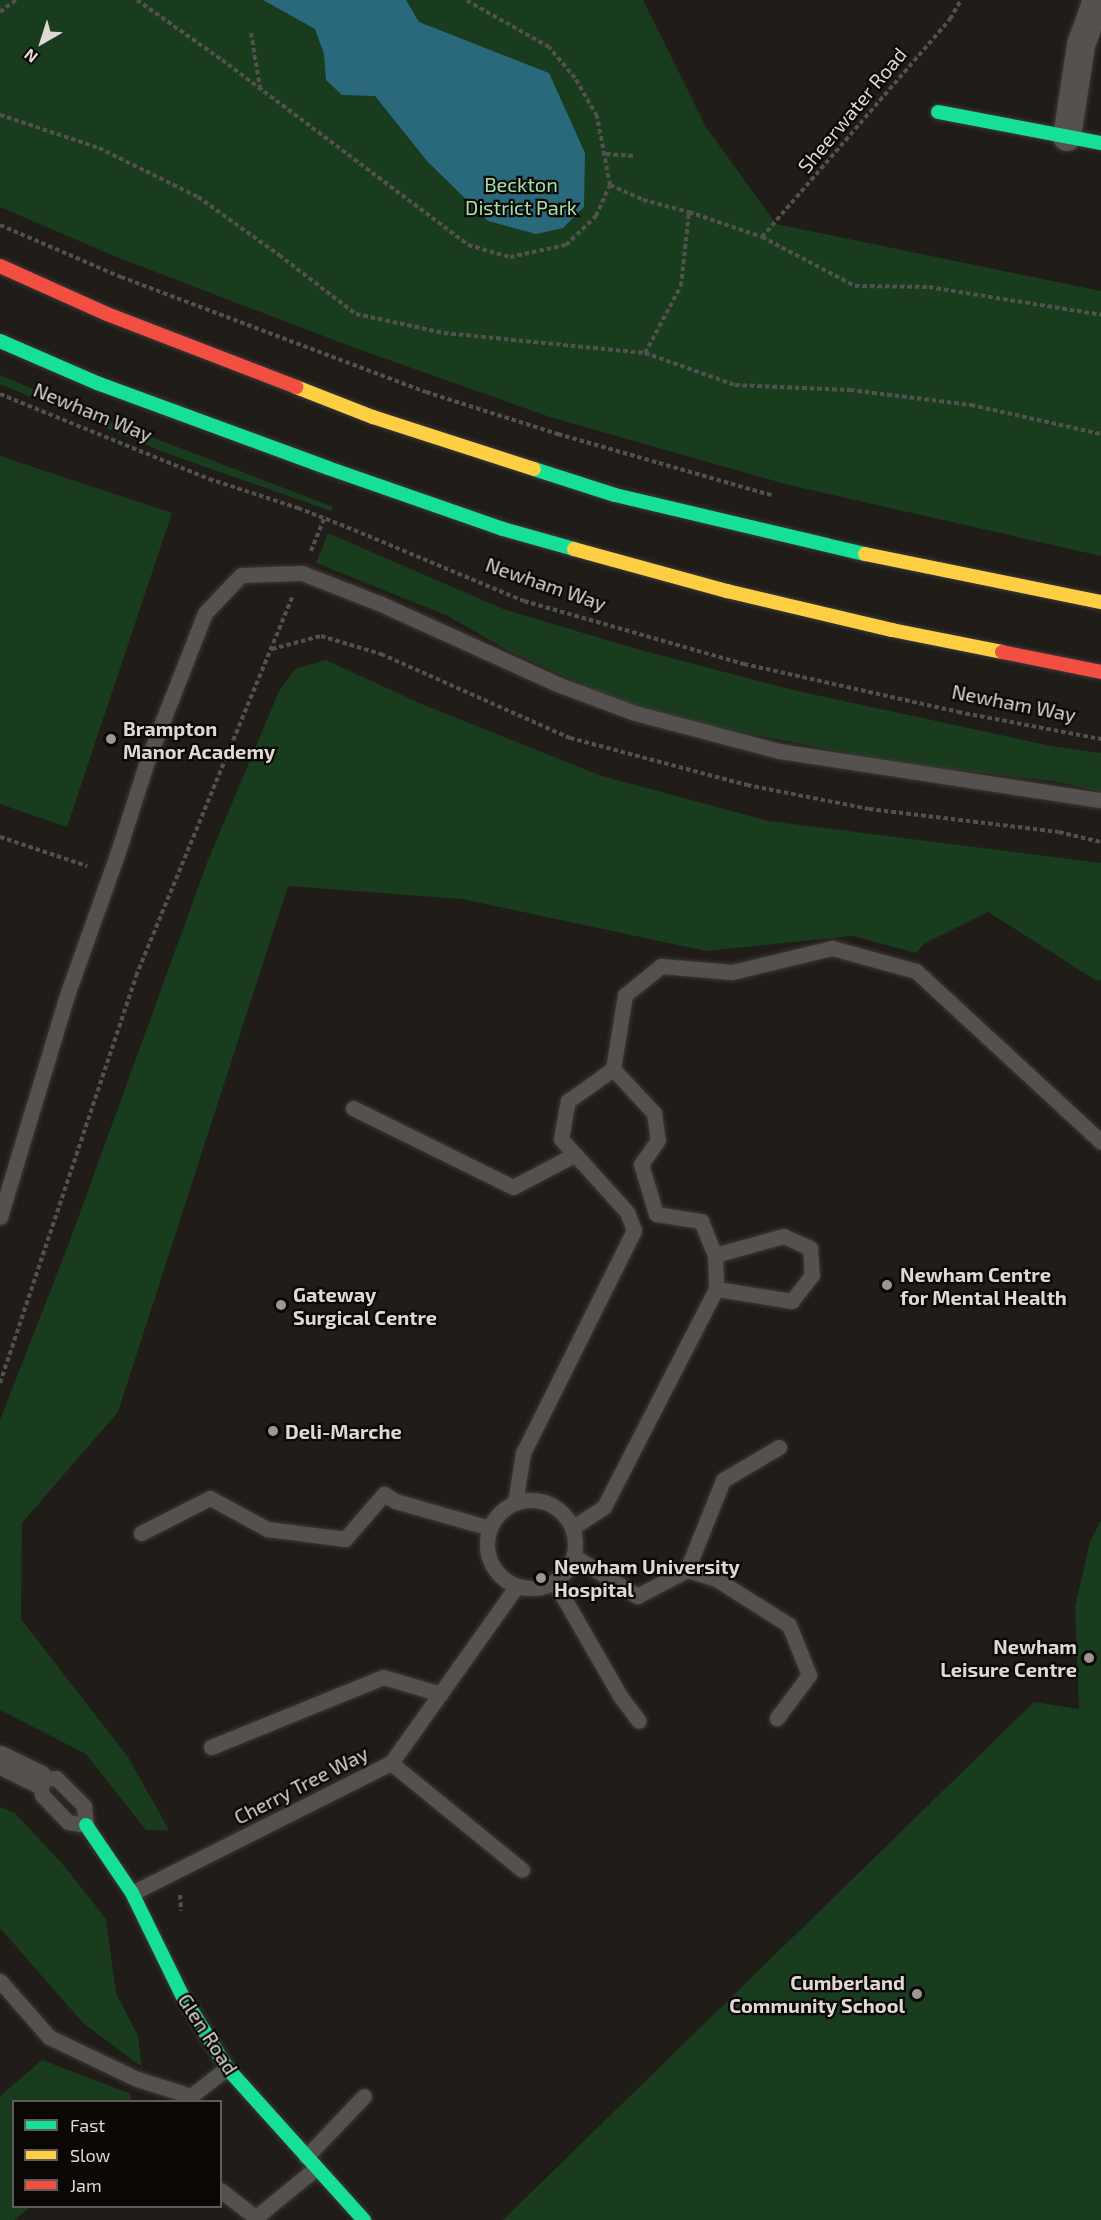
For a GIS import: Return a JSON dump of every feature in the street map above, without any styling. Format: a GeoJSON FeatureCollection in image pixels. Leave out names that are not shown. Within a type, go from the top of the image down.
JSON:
{"type":"FeatureCollection","features":[{"type":"Feature","properties":{"kind":"main road"},"geometry":{"type":"LineString","coordinates":[[938,112],[1101,143]]}},
{"type":"Feature","properties":{"kind":"main road"},"geometry":{"type":"LineString","coordinates":[[0,267],[107,314],[373,417],[615,495],[849,551],[1101,603]]}},
{"type":"Feature","properties":{"kind":"main road","name":"Newham Way"},"geometry":{"type":"LineString","coordinates":[[0,341],[97,383],[328,468],[503,529],[728,591],[892,630],[1101,672]]}},
{"type":"Feature","properties":{"kind":"main road","name":"Glen Road"},"geometry":{"type":"LineString","coordinates":[[86,1825],[132,1893],[182,1995],[227,2068],[364,2220]]}},
{"type":"Feature","properties":{"kind":"street"},"geometry":{"type":"LineString","coordinates":[[1067,137],[1081,45],[1097,0]]}},
{"type":"Feature","properties":{"kind":"street","name":"Glen Road"},"geometry":{"type":"LineString","coordinates":[[0,1760],[39,1779]]}},
{"type":"Feature","properties":{"kind":"lane"},"geometry":{"type":"LineString","coordinates":[[0,1216],[66,998],[111,874],[147,761],[205,614],[241,575],[302,573],[381,603],[558,684],[635,713],[779,751],[1101,800]]}},
{"type":"Feature","properties":{"kind":"lane"},"geometry":{"type":"LineString","coordinates":[[634,1230],[627,1212],[561,1140],[568,1101],[613,1069],[625,995],[661,966],[732,972],[832,948],[916,971],[1101,1142]]}},
{"type":"Feature","properties":{"kind":"lane"},"geometry":{"type":"LineString","coordinates":[[613,1069],[654,1113],[658,1140],[641,1164],[656,1214]]}},
{"type":"Feature","properties":{"kind":"lane"},"geometry":{"type":"LineString","coordinates":[[353,1108],[513,1187],[574,1155]]}},
{"type":"Feature","properties":{"kind":"lane"},"geometry":{"type":"LineString","coordinates":[[515,1503],[523,1453],[634,1230],[656,1214],[700,1221],[715,1255],[716,1289],[604,1507],[572,1528]]}},
{"type":"Feature","properties":{"kind":"lane"},"geometry":{"type":"LineString","coordinates":[[715,1255],[783,1236],[810,1248],[812,1275],[792,1301],[716,1289]]}},
{"type":"Feature","properties":{"kind":"lane"},"geometry":{"type":"LineString","coordinates":[[574,1557],[637,1596],[687,1570],[723,1480],[779,1447]]}},
{"type":"Feature","properties":{"kind":"lane"},"geometry":{"type":"LineString","coordinates":[[141,1533],[210,1498],[267,1528],[345,1539],[384,1494],[395,1501],[490,1528]]}},
{"type":"Feature","properties":{"kind":"lane"},"geometry":{"type":"LineString","coordinates":[[528,1500],[552,1505],[564,1514],[572,1528],[574,1557],[561,1576],[554,1581],[532,1588],[517,1586],[505,1580],[495,1568],[489,1555],[487,1540],[490,1528],[497,1516],[515,1503],[528,1500]]}},
{"type":"Feature","properties":{"kind":"lane"},"geometry":{"type":"LineString","coordinates":[[687,1570],[716,1579],[789,1624],[809,1675],[777,1718]]}},
{"type":"Feature","properties":{"kind":"lane"},"geometry":{"type":"LineString","coordinates":[[554,1581],[620,1696],[639,1721]]}},
{"type":"Feature","properties":{"kind":"lane","name":"Cherry Tree Way"},"geometry":{"type":"LineString","coordinates":[[132,1893],[391,1763],[517,1586]]}},
{"type":"Feature","properties":{"kind":"lane"},"geometry":{"type":"LineString","coordinates":[[212,1747],[383,1677],[441,1694]]}},
{"type":"Feature","properties":{"kind":"lane"},"geometry":{"type":"LineString","coordinates":[[391,1763],[522,1870]]}},
{"type":"Feature","properties":{"kind":"lane","name":"Glen Road"},"geometry":{"type":"LineString","coordinates":[[39,1779],[56,1778],[84,1806],[86,1825]]}},
{"type":"Feature","properties":{"kind":"lane"},"geometry":{"type":"LineString","coordinates":[[39,1779],[42,1795],[68,1822],[86,1825]]}},
{"type":"Feature","properties":{"kind":"lane"},"geometry":{"type":"LineString","coordinates":[[0,1981],[49,2037],[137,2079],[191,2096],[227,2068]]}},
{"type":"Feature","properties":{"kind":"lane"},"geometry":{"type":"LineString","coordinates":[[222,2191],[258,2218],[311,2162],[364,2096]]}},
{"type":"Feature","properties":{"kind":"path"},"geometry":{"type":"LineString","coordinates":[[0,12],[16,0]]}},
{"type":"Feature","properties":{"kind":"path"},"geometry":{"type":"LineString","coordinates":[[137,0],[468,244],[510,257],[566,245],[596,216],[610,185],[606,154],[597,117],[575,78],[549,47],[466,0]]}},
{"type":"Feature","properties":{"kind":"path","name":"Sheerwater Road"},"geometry":{"type":"LineString","coordinates":[[762,237],[950,19],[961,0]]}},
{"type":"Feature","properties":{"kind":"path"},"geometry":{"type":"LineString","coordinates":[[250,33],[260,89]]}},
{"type":"Feature","properties":{"kind":"path"},"geometry":{"type":"LineString","coordinates":[[0,115],[99,148],[198,197],[279,255],[356,315],[444,333],[645,352],[735,385],[850,390],[971,405],[1101,434]]}},
{"type":"Feature","properties":{"kind":"path"},"geometry":{"type":"LineString","coordinates":[[606,154],[636,156]]}},
{"type":"Feature","properties":{"kind":"path"},"geometry":{"type":"LineString","coordinates":[[610,185],[643,200],[689,212],[762,237],[855,286],[930,287],[1101,315]]}},
{"type":"Feature","properties":{"kind":"path"},"geometry":{"type":"LineString","coordinates":[[645,352],[681,286],[689,212]]}},
{"type":"Feature","properties":{"kind":"path"},"geometry":{"type":"LineString","coordinates":[[0,225],[121,277],[426,392],[558,434],[778,496]]}},
{"type":"Feature","properties":{"kind":"path","name":"Newham Way"},"geometry":{"type":"LineString","coordinates":[[0,394],[209,479],[324,519],[524,601],[700,651],[958,712],[1101,739]]}},
{"type":"Feature","properties":{"kind":"path"},"geometry":{"type":"LineString","coordinates":[[0,1383],[136,976],[324,519]]}},
{"type":"Feature","properties":{"kind":"path"},"geometry":{"type":"LineString","coordinates":[[0,837],[111,874]]}},
{"type":"Feature","properties":{"kind":"green space","name":"Beckton District Park"},"geometry":{"type":"Polygon","coordinates":[[[0,0],[643,0],[706,127],[776,224],[1101,291],[1101,556],[789,485],[550,417],[355,348],[114,256],[0,207],[0,0]]]}},
{"type":"Feature","properties":{"kind":"green space"},"geometry":{"type":"Polygon","coordinates":[[[0,375],[89,413],[333,507],[331,511],[166,453],[0,384],[0,375]]]}},
{"type":"Feature","properties":{"kind":"green space"},"geometry":{"type":"Polygon","coordinates":[[[0,456],[172,513],[67,827],[0,804],[0,456]]]}},
{"type":"Feature","properties":{"kind":"green space"},"geometry":{"type":"Polygon","coordinates":[[[328,533],[503,609],[637,649],[793,690],[1051,746],[1101,753],[1101,792],[1059,782],[896,763],[716,727],[617,701],[507,650],[448,616],[316,563],[328,533]]]}},
{"type":"Feature","properties":{"kind":"green space"},"geometry":{"type":"Polygon","coordinates":[[[326,660],[417,702],[602,776],[769,821],[1101,863],[1101,980],[1097,981],[988,912],[925,943],[916,953],[853,936],[706,951],[462,899],[288,886],[118,1412],[22,1523],[21,1619],[128,1757],[169,1830],[146,1830],[86,1754],[0,1710],[0,1420],[69,1243],[207,863],[279,691],[295,669],[326,660]]]}},
{"type":"Feature","properties":{"kind":"green space","name":"Cumberland Community School"},"geometry":{"type":"Polygon","coordinates":[[[1101,1520],[1101,2220],[503,2220],[1034,1702],[1079,1709],[1075,1607],[1090,1542],[1101,1520]]]}},
{"type":"Feature","properties":{"kind":"green space"},"geometry":{"type":"Polygon","coordinates":[[[0,1807],[15,1813],[65,1867],[106,1919],[116,1993],[138,2036],[142,2067],[83,2023],[0,1928],[0,1807]]]}},
{"type":"Feature","properties":{"kind":"green space"},"geometry":{"type":"Polygon","coordinates":[[[42,2060],[131,2094],[131,2100],[12,2100],[12,2208],[29,2208],[14,2220],[0,2220],[0,2096],[42,2060]]]}},
{"type":"Feature","properties":{"kind":"water"},"geometry":{"type":"Polygon","coordinates":[[[263,0],[406,0],[419,22],[549,73],[585,153],[584,207],[563,228],[536,234],[488,221],[427,161],[375,96],[342,95],[326,80],[324,54],[315,29],[263,0]]]}},
{"type":"Feature","properties":{"kind":"traffic: fast"},"geometry":{"type":"LineString","coordinates":[[938,112],[1101,143]]}},
{"type":"Feature","properties":{"kind":"traffic: fast"},"geometry":{"type":"LineString","coordinates":[[0,341],[97,383],[328,468],[503,529],[574,549]]}},
{"type":"Feature","properties":{"kind":"traffic: fast"},"geometry":{"type":"LineString","coordinates":[[534,469],[615,495],[865,554]]}},
{"type":"Feature","properties":{"kind":"traffic: fast"},"geometry":{"type":"LineString","coordinates":[[86,1825],[132,1893],[182,1995],[227,2068],[364,2220]]}},
{"type":"Feature","properties":{"kind":"traffic: slow"},"geometry":{"type":"LineString","coordinates":[[296,387],[373,417],[534,469]]}},
{"type":"Feature","properties":{"kind":"traffic: slow"},"geometry":{"type":"LineString","coordinates":[[574,549],[727,591],[892,630],[1002,652]]}},
{"type":"Feature","properties":{"kind":"traffic: slow"},"geometry":{"type":"LineString","coordinates":[[865,554],[1101,602]]}},
{"type":"Feature","properties":{"kind":"traffic: jam"},"geometry":{"type":"LineString","coordinates":[[0,266],[107,314],[296,387]]}},
{"type":"Feature","properties":{"kind":"traffic: jam"},"geometry":{"type":"LineString","coordinates":[[1002,652],[1101,672]]}},
{"type":"Feature","properties":{"kind":"place","name":"Brampton Manor Academy"},"geometry":{"type":"Point","coordinates":[111,739]}},
{"type":"Feature","properties":{"kind":"place","name":"Newham Centre for Mental Health"},"geometry":{"type":"Point","coordinates":[887,1285]}},
{"type":"Feature","properties":{"kind":"place","name":"Gateway Surgical Centre"},"geometry":{"type":"Point","coordinates":[281,1305]}},
{"type":"Feature","properties":{"kind":"place","name":"Deli-Marche"},"geometry":{"type":"Point","coordinates":[273,1431]}},
{"type":"Feature","properties":{"kind":"place","name":"Newham University Hospital"},"geometry":{"type":"Point","coordinates":[541,1578]}},
{"type":"Feature","properties":{"kind":"place","name":"Newham Leisure Centre"},"geometry":{"type":"Point","coordinates":[1089,1658]}},
{"type":"Feature","properties":{"kind":"place","name":"Cumberland Community School"},"geometry":{"type":"Point","coordinates":[917,1994]}}]}
